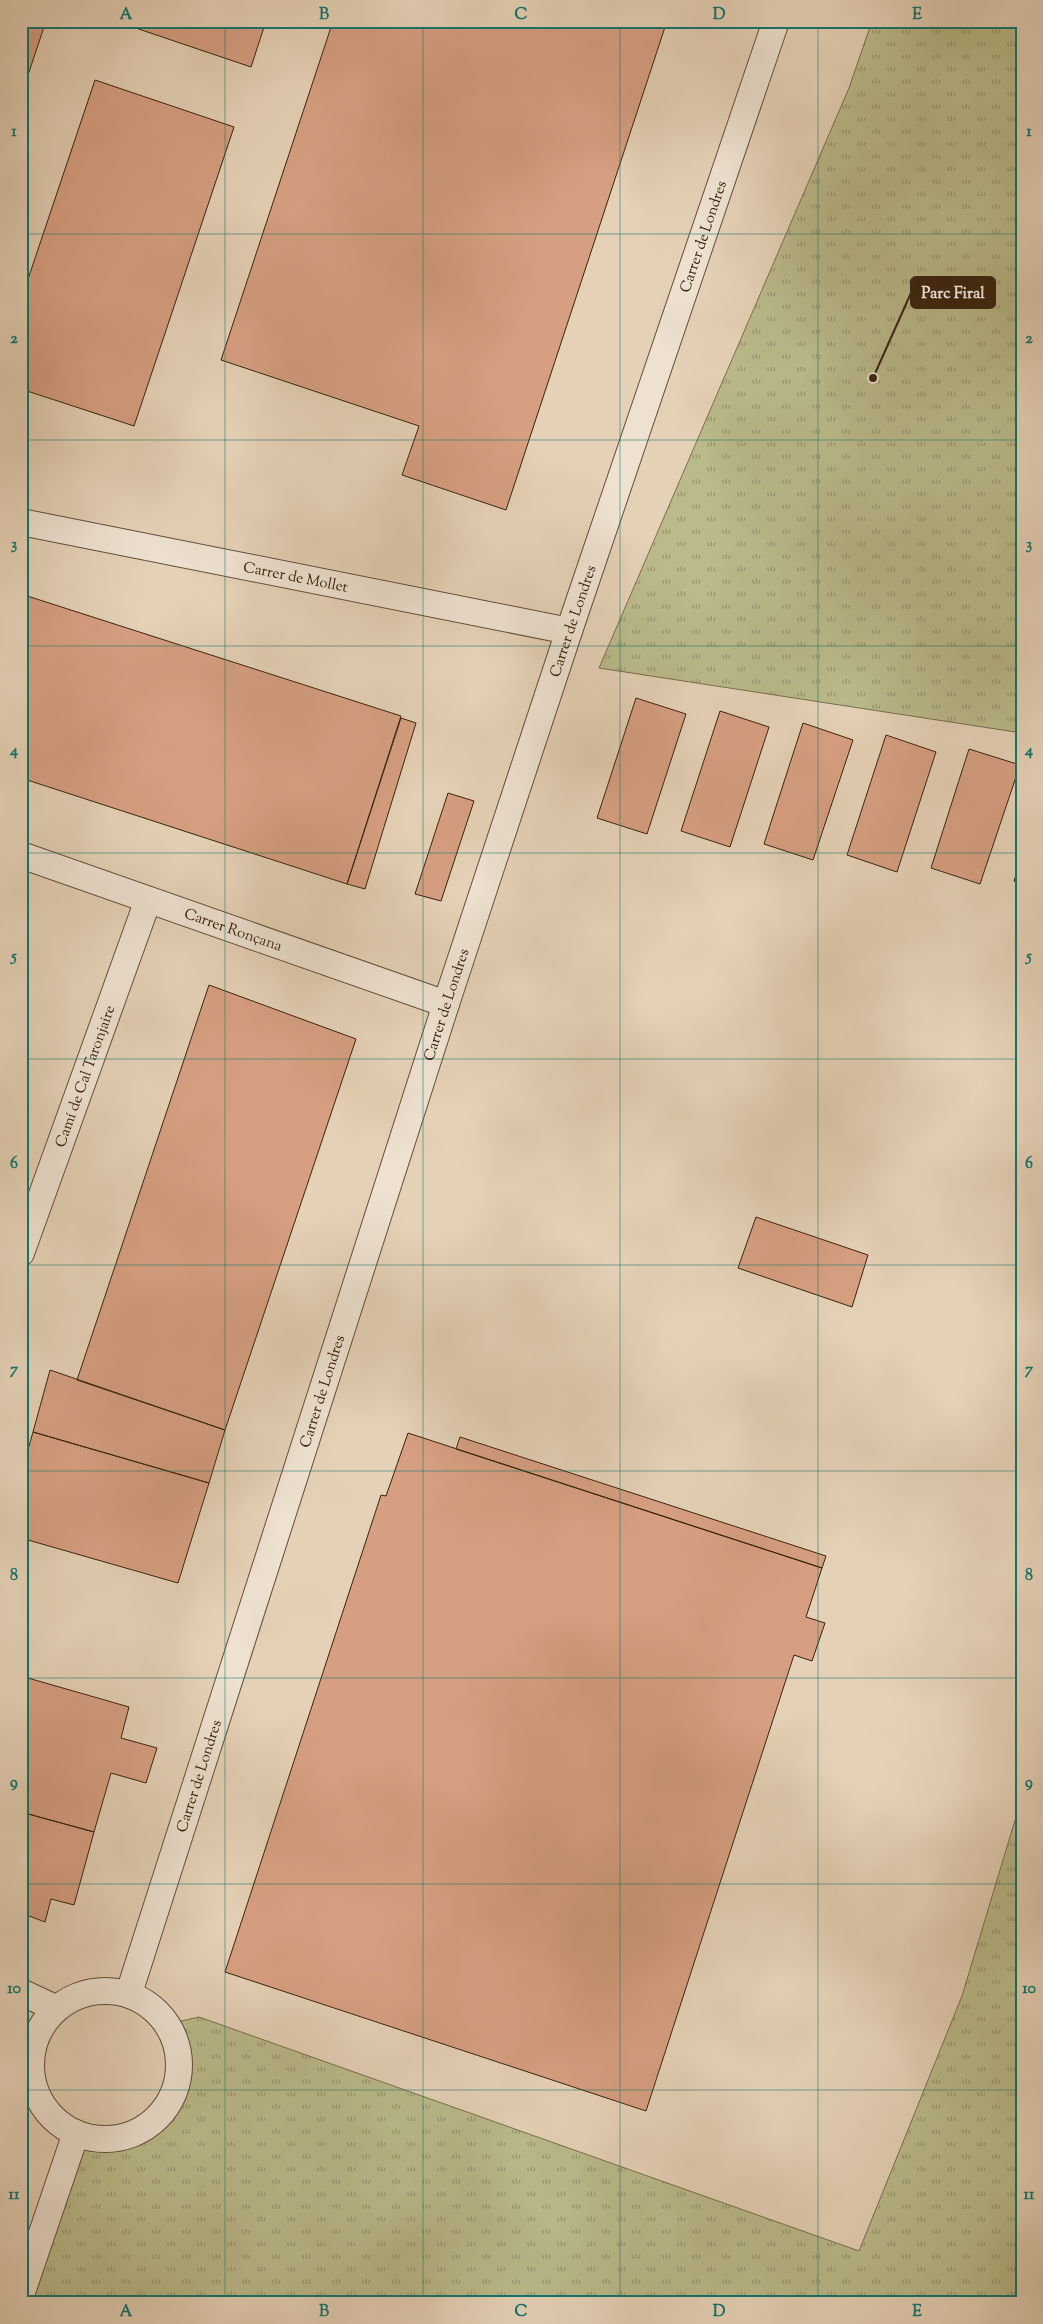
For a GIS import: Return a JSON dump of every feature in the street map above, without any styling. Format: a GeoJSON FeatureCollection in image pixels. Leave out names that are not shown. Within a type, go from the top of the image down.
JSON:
{"type":"FeatureCollection","features":[{"type":"Feature","properties":{"kind":"street","name":"Carrer de Londres"},"geometry":{"type":"LineString","coordinates":[[129,1993],[446,1004],[569,632],[776,21]]}},
{"type":"Feature","properties":{"kind":"street","name":"Carrer de Mollet"},"geometry":{"type":"LineString","coordinates":[[21,522],[569,632]]}},
{"type":"Feature","properties":{"kind":"street","name":"Carrer Ronçana"},"geometry":{"type":"LineString","coordinates":[[21,855],[446,1004]]}},
{"type":"Feature","properties":{"kind":"street","name":"Camí de Cal Taronjaire"},"geometry":{"type":"LineString","coordinates":[[21,1253],[148,900]]}},
{"type":"Feature","properties":{"kind":"street"},"geometry":{"type":"LineString","coordinates":[[104,1989],[129,1993],[151,2005],[168,2024],[179,2048],[180,2074],[172,2099],[153,2122],[131,2135],[105,2139],[76,2133],[54,2120],[38,2099],[26,2072],[37,2034],[56,2008],[104,1989]]}},
{"type":"Feature","properties":{"kind":"street"},"geometry":{"type":"LineString","coordinates":[[21,1992],[56,2008]]}},
{"type":"Feature","properties":{"kind":"street"},"geometry":{"type":"LineString","coordinates":[[21,2295],[76,2133]]}},
{"type":"Feature","properties":{"kind":"green space"},"geometry":{"type":"Polygon","coordinates":[[[872,21],[1022,21],[1022,733],[599,668],[849,88],[872,21]]]}},
{"type":"Feature","properties":{"kind":"green space"},"geometry":{"type":"Polygon","coordinates":[[[1022,1797],[1022,2303],[21,2303],[76,2133],[106,2139],[138,2131],[151,2122],[172,2097],[180,2066],[179,2049],[168,2024],[199,2017],[859,2251],[962,1996],[1022,1797]]]}},
{"type":"Feature","properties":{"kind":"building"},"geometry":{"type":"Polygon","coordinates":[[[21,21],[46,21],[21,96],[21,21]]]}},
{"type":"Feature","properties":{"kind":"building"},"geometry":{"type":"Polygon","coordinates":[[[115,21],[266,21],[251,67],[115,21]]]}},
{"type":"Feature","properties":{"kind":"building"},"geometry":{"type":"Polygon","coordinates":[[[333,21],[667,21],[506,510],[402,475],[419,426],[221,360],[333,21]]]}},
{"type":"Feature","properties":{"kind":"building"},"geometry":{"type":"Polygon","coordinates":[[[95,80],[234,127],[134,426],[21,389],[21,300],[95,80]]]}},
{"type":"Feature","properties":{"kind":"building"},"geometry":{"type":"Polygon","coordinates":[[[21,594],[401,716],[347,884],[21,778],[21,594]]]}},
{"type":"Feature","properties":{"kind":"building"},"geometry":{"type":"Polygon","coordinates":[[[636,698],[686,714],[647,834],[597,818],[636,698]]]}},
{"type":"Feature","properties":{"kind":"building"},"geometry":{"type":"Polygon","coordinates":[[[720,711],[769,727],[730,847],[681,831],[720,711]]]}},
{"type":"Feature","properties":{"kind":"building"},"geometry":{"type":"Polygon","coordinates":[[[401,718],[416,723],[365,889],[347,884],[401,718]]]}},
{"type":"Feature","properties":{"kind":"building"},"geometry":{"type":"Polygon","coordinates":[[[803,723],[853,740],[813,860],[764,844],[803,723]]]}},
{"type":"Feature","properties":{"kind":"building"},"geometry":{"type":"Polygon","coordinates":[[[886,735],[936,752],[897,872],[847,855],[886,735]]]}},
{"type":"Feature","properties":{"kind":"building"},"geometry":{"type":"Polygon","coordinates":[[[969,749],[1020,765],[980,884],[931,868],[969,749]]]}},
{"type":"Feature","properties":{"kind":"building"},"geometry":{"type":"Polygon","coordinates":[[[448,793],[474,801],[441,901],[415,894],[448,793]]]}},
{"type":"Feature","properties":{"kind":"building"},"geometry":{"type":"Polygon","coordinates":[[[1022,858],[1022,884],[1014,881],[1022,858]]]}},
{"type":"Feature","properties":{"kind":"building"},"geometry":{"type":"Polygon","coordinates":[[[209,985],[356,1039],[225,1430],[77,1380],[209,985]]]}},
{"type":"Feature","properties":{"kind":"building"},"geometry":{"type":"Polygon","coordinates":[[[756,1217],[868,1255],[852,1307],[738,1268],[756,1217]]]}},
{"type":"Feature","properties":{"kind":"building"},"geometry":{"type":"Polygon","coordinates":[[[50,1370],[225,1430],[209,1483],[33,1432],[50,1370]]]}},
{"type":"Feature","properties":{"kind":"building"},"geometry":{"type":"Polygon","coordinates":[[[33,1432],[209,1483],[178,1583],[21,1538],[21,1474],[33,1432]]]}},
{"type":"Feature","properties":{"kind":"building"},"geometry":{"type":"Polygon","coordinates":[[[408,1433],[822,1568],[806,1617],[825,1623],[812,1661],[794,1655],[646,2111],[225,1972],[381,1495],[386,1496],[408,1433]]]}},
{"type":"Feature","properties":{"kind":"building"},"geometry":{"type":"Polygon","coordinates":[[[460,1437],[826,1556],[822,1568],[456,1449],[460,1437]]]}},
{"type":"Feature","properties":{"kind":"building"},"geometry":{"type":"Polygon","coordinates":[[[21,1676],[129,1707],[121,1738],[157,1748],[146,1783],[111,1773],[94,1832],[21,1812],[21,1676]]]}},
{"type":"Feature","properties":{"kind":"building"},"geometry":{"type":"Polygon","coordinates":[[[21,1812],[94,1832],[74,1905],[51,1899],[45,1922],[21,1913],[21,1812]]]}},
{"type":"Feature","properties":{"kind":"place","name":"Parc Firal"},"geometry":{"type":"Point","coordinates":[873,378]}}]}
